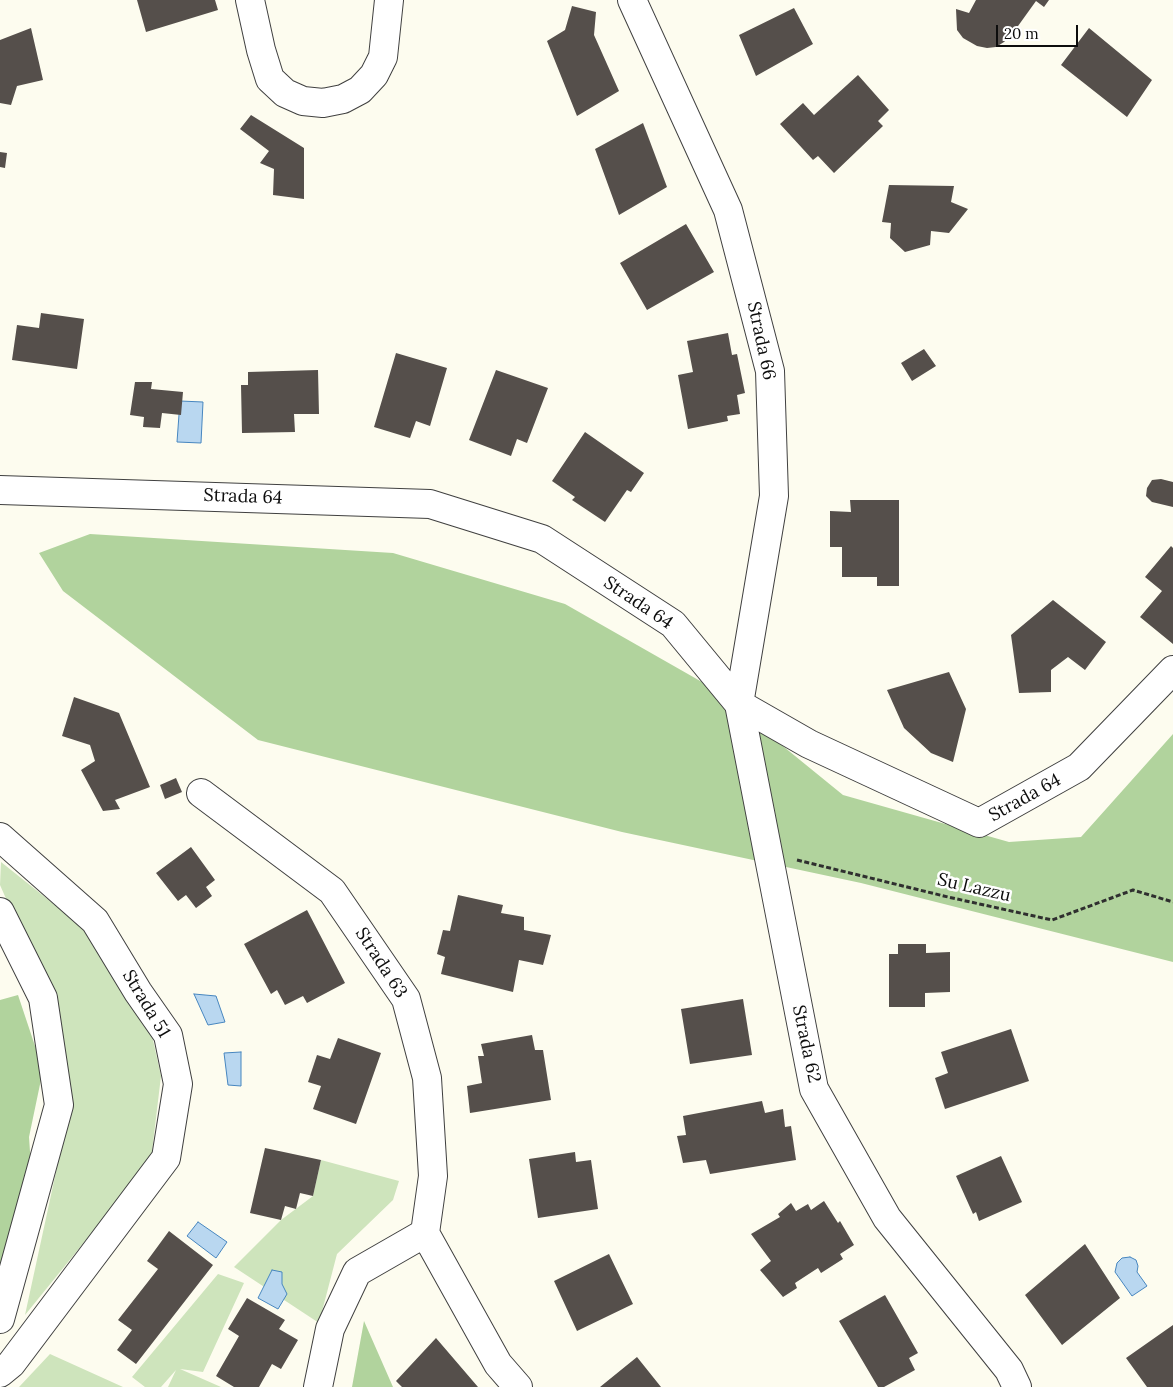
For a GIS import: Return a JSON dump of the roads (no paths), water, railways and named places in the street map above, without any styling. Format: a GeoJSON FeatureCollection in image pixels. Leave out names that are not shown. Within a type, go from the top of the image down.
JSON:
{"type":"FeatureCollection","features":[{"type":"Feature","properties":{"kind":"street"},"geometry":{"type":"LineString","coordinates":[[250,0],[260,50],[270,79],[285,92],[303,101],[323,103],[343,99],[360,90],[374,75],[382,57],[389,0]]}},
{"type":"Feature","properties":{"kind":"street","name":"Strada 66"},"geometry":{"type":"LineString","coordinates":[[632,0],[728,210],[770,371],[774,496],[739,704]]}},
{"type":"Feature","properties":{"kind":"street","name":"Strada 64"},"geometry":{"type":"LineString","coordinates":[[0,490],[430,504],[542,539],[673,624],[739,704],[809,744],[980,823],[1079,767],[1173,670]]}},
{"type":"Feature","properties":{"kind":"street","name":"Strada 62"},"geometry":{"type":"LineString","coordinates":[[739,704],[814,1089],[887,1218],[1009,1370],[1017,1387]]}},
{"type":"Feature","properties":{"kind":"street","name":"Strada 63"},"geometry":{"type":"LineString","coordinates":[[201,793],[332,891],[406,999],[427,1078],[433,1176],[425,1233]]}},
{"type":"Feature","properties":{"kind":"street","name":"Strada 51"},"geometry":{"type":"LineString","coordinates":[[0,837],[95,921],[138,992],[168,1035],[178,1084],[166,1158],[11,1364],[0,1373]]}},
{"type":"Feature","properties":{"kind":"street"},"geometry":{"type":"LineString","coordinates":[[0,912],[43,998],[59,1105],[0,1318]]}},
{"type":"Feature","properties":{"kind":"street"},"geometry":{"type":"LineString","coordinates":[[318,1387],[330,1330],[356,1272],[425,1233],[498,1364],[518,1387]]}},
{"type":"Feature","properties":{"kind":"water"},"geometry":{"type":"Polygon","coordinates":[[[180,401],[203,402],[201,443],[177,442],[180,401]]]}},
{"type":"Feature","properties":{"kind":"water"},"geometry":{"type":"Polygon","coordinates":[[[194,994],[216,996],[225,1022],[208,1025],[194,994]]]}},
{"type":"Feature","properties":{"kind":"water"},"geometry":{"type":"Polygon","coordinates":[[[241,1052],[241,1086],[228,1085],[224,1053],[241,1052]]]}},
{"type":"Feature","properties":{"kind":"water"},"geometry":{"type":"Polygon","coordinates":[[[198,1222],[227,1242],[216,1258],[187,1236],[198,1222]]]}},
{"type":"Feature","properties":{"kind":"water"},"geometry":{"type":"Polygon","coordinates":[[[1130,1257],[1136,1260],[1137,1272],[1147,1286],[1132,1296],[1115,1272],[1117,1263],[1122,1258],[1130,1257]]]}},
{"type":"Feature","properties":{"kind":"water"},"geometry":{"type":"Polygon","coordinates":[[[272,1270],[282,1272],[282,1284],[287,1294],[278,1309],[258,1298],[272,1270]]]}}]}
